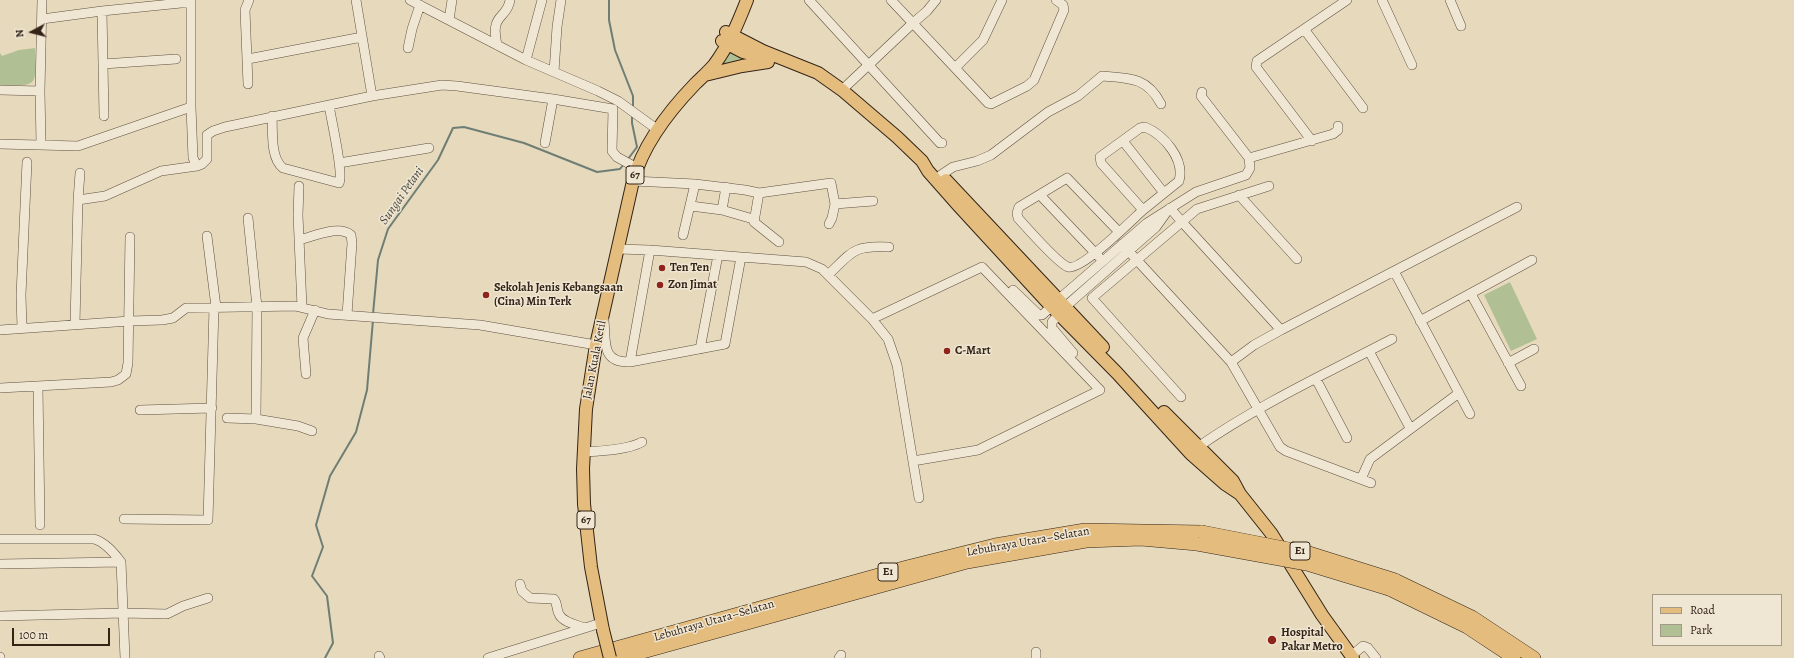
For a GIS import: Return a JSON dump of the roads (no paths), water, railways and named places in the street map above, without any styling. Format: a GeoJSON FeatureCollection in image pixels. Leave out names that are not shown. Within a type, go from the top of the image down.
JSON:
{"type":"FeatureCollection","features":[{"type":"Feature","properties":{"kind":"highway","name":"Lebuhraya Utara–Selatan"},"geometry":{"type":"LineString","coordinates":[[580,658],[907,567],[995,545],[1085,530],[1199,538],[1392,585],[1472,617],[1534,658]]}},
{"type":"Feature","properties":{"kind":"highway","name":"Lebuhraya Utara–Selatan"},"geometry":{"type":"LineString","coordinates":[[621,658],[967,562],[1086,542],[1199,538]]}},
{"type":"Feature","properties":{"kind":"highway","name":"Lebuhraya Utara–Selatan"},"geometry":{"type":"LineString","coordinates":[[1392,585],[1467,627],[1514,658]]}},
{"type":"Feature","properties":{"kind":"main road","name":"Jalan Kuala Ketil"},"geometry":{"type":"LineString","coordinates":[[610,658],[602,626],[591,567],[584,504],[584,452],[587,395],[596,345],[633,181],[633,166],[658,130],[701,79],[698,78],[727,38],[747,0]]}},
{"type":"Feature","properties":{"kind":"main road"},"geometry":{"type":"LineString","coordinates":[[727,38],[743,52],[760,58],[794,63]]}},
{"type":"Feature","properties":{"kind":"main road"},"geometry":{"type":"LineString","coordinates":[[727,38],[794,63],[818,74],[842,90],[898,137],[922,161],[928,171],[967,215],[1233,481],[1240,494],[1271,533],[1322,615],[1352,657]]}},
{"type":"Feature","properties":{"kind":"main road"},"geometry":{"type":"LineString","coordinates":[[701,79],[742,66],[779,61]]}},
{"type":"Feature","properties":{"kind":"main road"},"geometry":{"type":"LineString","coordinates":[[922,161],[932,165],[942,174],[1058,307],[1191,454],[1224,484],[1240,494]]}},
{"type":"Feature","properties":{"kind":"street"},"geometry":{"type":"LineString","coordinates":[[41,144],[40,91],[42,0]]}},
{"type":"Feature","properties":{"kind":"street"},"geometry":{"type":"LineString","coordinates":[[248,84],[245,10],[249,0]]}},
{"type":"Feature","properties":{"kind":"street"},"geometry":{"type":"LineString","coordinates":[[356,0],[372,96]]}},
{"type":"Feature","properties":{"kind":"street"},"geometry":{"type":"LineString","coordinates":[[410,0],[637,115],[658,130]]}},
{"type":"Feature","properties":{"kind":"street"},"geometry":{"type":"LineString","coordinates":[[449,20],[452,0]]}},
{"type":"Feature","properties":{"kind":"street"},"geometry":{"type":"LineString","coordinates":[[497,45],[496,25],[507,11],[510,0]]}},
{"type":"Feature","properties":{"kind":"street"},"geometry":{"type":"LineString","coordinates":[[526,60],[542,0]]}},
{"type":"Feature","properties":{"kind":"street"},"geometry":{"type":"LineString","coordinates":[[554,72],[557,27],[561,0]]}},
{"type":"Feature","properties":{"kind":"street"},"geometry":{"type":"LineString","coordinates":[[809,0],[940,143],[942,143]]}},
{"type":"Feature","properties":{"kind":"street"},"geometry":{"type":"LineString","coordinates":[[891,0],[988,103],[991,104],[1027,86],[1034,80],[1064,10],[1063,5],[1056,0]]}},
{"type":"Feature","properties":{"kind":"street"},"geometry":{"type":"LineString","coordinates":[[842,90],[927,11],[936,0]]}},
{"type":"Feature","properties":{"kind":"street"},"geometry":{"type":"LineString","coordinates":[[955,68],[983,40],[1002,0]]}},
{"type":"Feature","properties":{"kind":"street"},"geometry":{"type":"LineString","coordinates":[[1312,141],[1256,67],[1255,63],[1347,0]]}},
{"type":"Feature","properties":{"kind":"street"},"geometry":{"type":"LineString","coordinates":[[1382,0],[1412,65]]}},
{"type":"Feature","properties":{"kind":"street"},"geometry":{"type":"LineString","coordinates":[[1450,0],[1461,26]]}},
{"type":"Feature","properties":{"kind":"street"},"geometry":{"type":"LineString","coordinates":[[42,19],[102,11],[139,4],[191,1],[191,107],[193,158],[197,166]]}},
{"type":"Feature","properties":{"kind":"street"},"geometry":{"type":"LineString","coordinates":[[408,48],[412,29],[420,5]]}},
{"type":"Feature","properties":{"kind":"street"},"geometry":{"type":"LineString","coordinates":[[102,11],[104,116]]}},
{"type":"Feature","properties":{"kind":"street"},"geometry":{"type":"LineString","coordinates":[[1304,29],[1363,108]]}},
{"type":"Feature","properties":{"kind":"street"},"geometry":{"type":"LineString","coordinates":[[248,59],[362,37]]}},
{"type":"Feature","properties":{"kind":"street"},"geometry":{"type":"LineString","coordinates":[[103,64],[176,59]]}},
{"type":"Feature","properties":{"kind":"street"},"geometry":{"type":"LineString","coordinates":[[942,174],[953,167],[977,161],[991,155],[1048,112],[1078,96],[1102,76],[1130,78],[1141,82],[1155,93],[1160,104]]}},
{"type":"Feature","properties":{"kind":"street"},"geometry":{"type":"LineString","coordinates":[[78,200],[105,196],[161,172],[202,164],[207,159],[206,138],[213,131],[272,116],[372,96],[442,85],[553,99],[617,105]]}},
{"type":"Feature","properties":{"kind":"street"},"geometry":{"type":"LineString","coordinates":[[0,90],[40,91]]}},
{"type":"Feature","properties":{"kind":"street"},"geometry":{"type":"LineString","coordinates":[[999,284],[1012,289],[1039,315],[1044,314],[1058,307],[1125,248],[1147,223],[1196,192],[1246,175],[1250,168],[1249,158],[1201,96],[1202,92]]}},
{"type":"Feature","properties":{"kind":"street"},"geometry":{"type":"LineString","coordinates":[[545,143],[553,99]]}},
{"type":"Feature","properties":{"kind":"street"},"geometry":{"type":"LineString","coordinates":[[272,116],[275,156],[283,168],[339,183],[341,178],[329,105]]}},
{"type":"Feature","properties":{"kind":"street"},"geometry":{"type":"LineString","coordinates":[[617,105],[611,148],[617,157],[633,166]]}},
{"type":"Feature","properties":{"kind":"street"},"geometry":{"type":"LineString","coordinates":[[0,144],[84,145],[191,107]]}},
{"type":"Feature","properties":{"kind":"street"},"geometry":{"type":"LineString","coordinates":[[1249,158],[1333,134],[1338,130],[1338,126]]}},
{"type":"Feature","properties":{"kind":"street"},"geometry":{"type":"LineString","coordinates":[[1119,232],[1069,178],[1066,178],[1019,207],[1017,212],[1018,218],[1059,261],[1068,267],[1074,267],[1095,253],[1119,232],[1143,210],[1179,181],[1181,175],[1179,163],[1174,153],[1160,138],[1145,127],[1140,128],[1102,155],[1100,161],[1143,210]]}},
{"type":"Feature","properties":{"kind":"street"},"geometry":{"type":"LineString","coordinates":[[1123,141],[1164,193]]}},
{"type":"Feature","properties":{"kind":"street"},"geometry":{"type":"LineString","coordinates":[[339,163],[429,148]]}},
{"type":"Feature","properties":{"kind":"street"},"geometry":{"type":"LineString","coordinates":[[22,328],[27,162]]}},
{"type":"Feature","properties":{"kind":"street"},"geometry":{"type":"LineString","coordinates":[[74,324],[80,173]]}},
{"type":"Feature","properties":{"kind":"street"},"geometry":{"type":"LineString","coordinates":[[633,181],[696,184],[759,193],[832,183],[835,204],[829,224]]}},
{"type":"Feature","properties":{"kind":"street"},"geometry":{"type":"LineString","coordinates":[[683,235],[696,184]]}},
{"type":"Feature","properties":{"kind":"street"},"geometry":{"type":"LineString","coordinates":[[299,186],[299,240],[302,307]]}},
{"type":"Feature","properties":{"kind":"street"},"geometry":{"type":"LineString","coordinates":[[1181,397],[1092,298],[1197,209],[1269,186]]}},
{"type":"Feature","properties":{"kind":"street"},"geometry":{"type":"LineString","coordinates":[[722,210],[726,188]]}},
{"type":"Feature","properties":{"kind":"street"},"geometry":{"type":"LineString","coordinates":[[759,193],[753,219],[756,225],[780,242]]}},
{"type":"Feature","properties":{"kind":"street"},"geometry":{"type":"LineString","coordinates":[[1040,195],[1102,261]]}},
{"type":"Feature","properties":{"kind":"street"},"geometry":{"type":"LineString","coordinates":[[1239,195],[1297,259]]}},
{"type":"Feature","properties":{"kind":"street"},"geometry":{"type":"LineString","coordinates":[[835,204],[873,201]]}},
{"type":"Feature","properties":{"kind":"street"},"geometry":{"type":"LineString","coordinates":[[691,206],[722,210],[753,219]]}},
{"type":"Feature","properties":{"kind":"street"},"geometry":{"type":"LineString","coordinates":[[1231,362],[1254,345],[1281,330],[1517,206]]}},
{"type":"Feature","properties":{"kind":"street"},"geometry":{"type":"LineString","coordinates":[[1168,210],[1182,222],[1281,330]]}},
{"type":"Feature","properties":{"kind":"street"},"geometry":{"type":"LineString","coordinates":[[248,218],[257,307],[256,418]]}},
{"type":"Feature","properties":{"kind":"street"},"geometry":{"type":"LineString","coordinates":[[299,240],[334,231],[344,231],[351,235],[352,256],[347,315]]}},
{"type":"Feature","properties":{"kind":"street"},"geometry":{"type":"LineString","coordinates":[[124,519],[208,520],[212,408],[212,357],[215,307],[207,236]]}},
{"type":"Feature","properties":{"kind":"street"},"geometry":{"type":"LineString","coordinates":[[0,388],[111,382],[118,380],[126,374],[130,321],[130,237]]}},
{"type":"Feature","properties":{"kind":"street"},"geometry":{"type":"LineString","coordinates":[[828,275],[856,249],[871,246],[889,246]]}},
{"type":"Feature","properties":{"kind":"street"},"geometry":{"type":"LineString","coordinates":[[1125,248],[1231,362],[1276,442],[1286,451],[1371,483]]}},
{"type":"Feature","properties":{"kind":"street"},"geometry":{"type":"LineString","coordinates":[[1091,379],[1087,370],[1052,328],[1052,322],[1058,307],[1102,261],[1125,248]]}},
{"type":"Feature","properties":{"kind":"street"},"geometry":{"type":"LineString","coordinates":[[618,249],[650,250],[806,262],[822,270],[872,319],[888,339],[897,365],[919,498]]}},
{"type":"Feature","properties":{"kind":"street"},"geometry":{"type":"LineString","coordinates":[[630,362],[650,250]]}},
{"type":"Feature","properties":{"kind":"street"},"geometry":{"type":"LineString","coordinates":[[700,349],[718,255]]}},
{"type":"Feature","properties":{"kind":"street"},"geometry":{"type":"LineString","coordinates":[[604,312],[606,346],[610,357],[617,362],[630,362],[725,344],[741,257]]}},
{"type":"Feature","properties":{"kind":"street"},"geometry":{"type":"LineString","coordinates":[[1420,321],[1532,260]]}},
{"type":"Feature","properties":{"kind":"street"},"geometry":{"type":"LineString","coordinates":[[872,319],[982,267],[1100,390],[982,448],[913,461]]}},
{"type":"Feature","properties":{"kind":"street"},"geometry":{"type":"LineString","coordinates":[[1394,270],[1470,414]]}},
{"type":"Feature","properties":{"kind":"street"},"geometry":{"type":"LineString","coordinates":[[1471,294],[1521,386]]}},
{"type":"Feature","properties":{"kind":"street"},"geometry":{"type":"LineString","coordinates":[[0,330],[169,319],[186,308],[302,307],[324,313],[480,325],[596,345]]}},
{"type":"Feature","properties":{"kind":"street"},"geometry":{"type":"LineString","coordinates":[[306,374],[303,338],[315,310]]}},
{"type":"Feature","properties":{"kind":"street"},"geometry":{"type":"LineString","coordinates":[[1198,447],[1221,430],[1392,339]]}},
{"type":"Feature","properties":{"kind":"street"},"geometry":{"type":"LineString","coordinates":[[1508,363],[1534,349]]}},
{"type":"Feature","properties":{"kind":"street"},"geometry":{"type":"LineString","coordinates":[[1369,351],[1410,428]]}},
{"type":"Feature","properties":{"kind":"street"},"geometry":{"type":"LineString","coordinates":[[1316,379],[1347,438]]}},
{"type":"Feature","properties":{"kind":"street"},"geometry":{"type":"LineString","coordinates":[[38,387],[40,525]]}},
{"type":"Feature","properties":{"kind":"street"},"geometry":{"type":"LineString","coordinates":[[1361,480],[1370,459],[1410,428],[1459,394]]}},
{"type":"Feature","properties":{"kind":"street"},"geometry":{"type":"LineString","coordinates":[[140,410],[212,408]]}},
{"type":"Feature","properties":{"kind":"street"},"geometry":{"type":"LineString","coordinates":[[227,418],[256,418],[298,426],[312,431]]}},
{"type":"Feature","properties":{"kind":"street"},"geometry":{"type":"LineString","coordinates":[[584,452],[621,448],[637,445],[642,442]]}},
{"type":"Feature","properties":{"kind":"street"},"geometry":{"type":"LineString","coordinates":[[0,539],[94,539],[99,541],[115,554],[121,562],[125,658]]}},
{"type":"Feature","properties":{"kind":"street"},"geometry":{"type":"LineString","coordinates":[[0,564],[121,562]]}},
{"type":"Feature","properties":{"kind":"street"},"geometry":{"type":"LineString","coordinates":[[520,584],[522,591],[530,598],[554,599],[557,604],[558,613],[562,618],[585,628]]}},
{"type":"Feature","properties":{"kind":"street"},"geometry":{"type":"LineString","coordinates":[[0,616],[123,613],[167,614],[183,606],[208,598]]}},
{"type":"Feature","properties":{"kind":"street"},"geometry":{"type":"LineString","coordinates":[[488,658],[585,628],[602,626]]}},
{"type":"Feature","properties":{"kind":"street"},"geometry":{"type":"LineString","coordinates":[[1352,657],[1363,646],[1368,648],[1376,658]]}},
{"type":"Feature","properties":{"kind":"waterway","name":"Sungai Petani"},"geometry":{"type":"LineString","coordinates":[[609,0],[609,20],[615,50],[633,96],[633,109]]}},
{"type":"Feature","properties":{"kind":"waterway","name":"Sungai Petani"},"geometry":{"type":"LineString","coordinates":[[628,159],[637,147],[632,123],[632,115]]}},
{"type":"Feature","properties":{"kind":"waterway","name":"Sungai Petani"},"geometry":{"type":"LineString","coordinates":[[373,314],[378,260],[388,229],[438,160],[453,128],[464,127],[524,143],[597,172],[620,169],[624,164]]}},
{"type":"Feature","properties":{"kind":"waterway","name":"Sungai Petani"},"geometry":{"type":"LineString","coordinates":[[325,658],[333,643],[327,596],[312,576],[323,547],[316,525],[330,476],[356,432],[367,390],[373,320]]}},
{"type":"Feature","properties":{"kind":"place","name":"Ten Ten"},"geometry":{"type":"Point","coordinates":[662,268]}},
{"type":"Feature","properties":{"kind":"place","name":"Zon Jimat"},"geometry":{"type":"Point","coordinates":[660,285]}},
{"type":"Feature","properties":{"kind":"place","name":"Sekolah Jenis Kebangsaan (Cina) Min Terk"},"geometry":{"type":"Point","coordinates":[486,295]}},
{"type":"Feature","properties":{"kind":"place","name":"C-Mart"},"geometry":{"type":"Point","coordinates":[947,351]}},
{"type":"Feature","properties":{"kind":"place","name":"Hospital Pakar Metro"},"geometry":{"type":"Point","coordinates":[1272,640]}}]}
